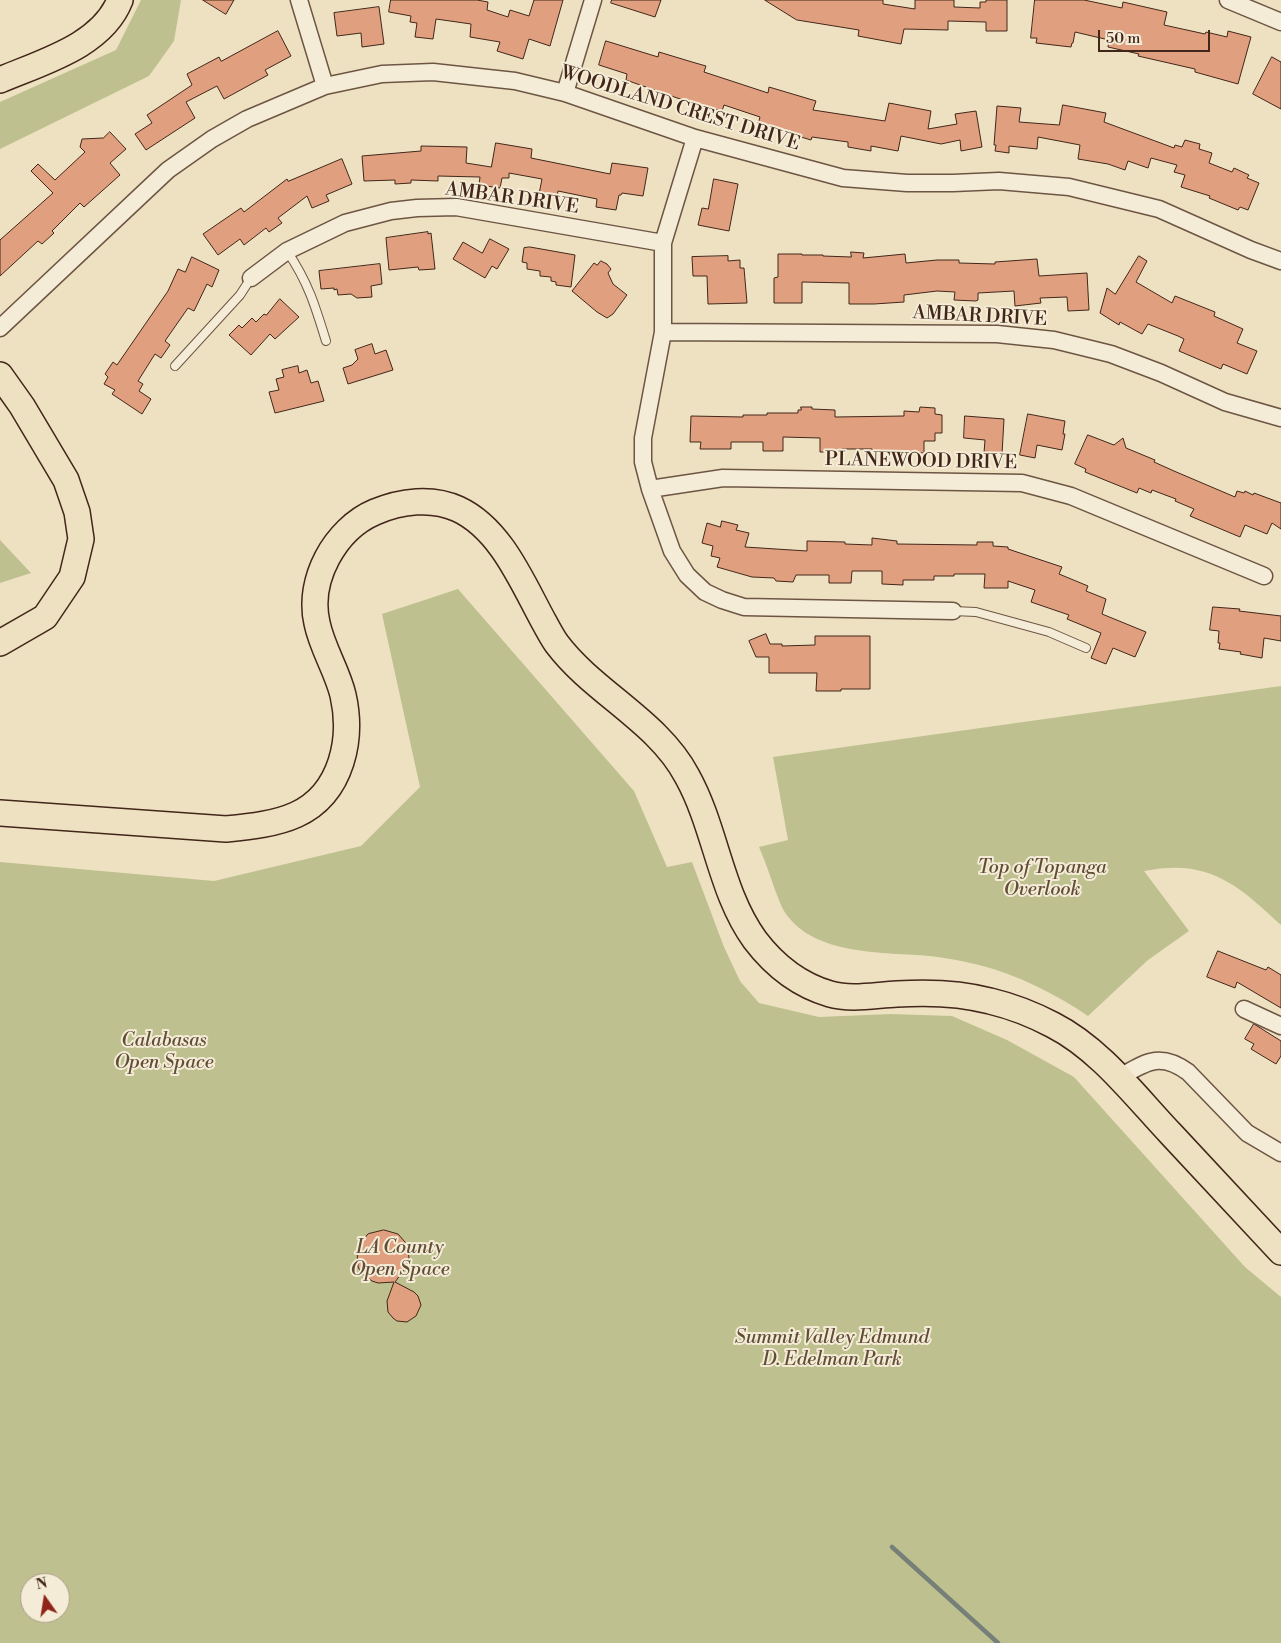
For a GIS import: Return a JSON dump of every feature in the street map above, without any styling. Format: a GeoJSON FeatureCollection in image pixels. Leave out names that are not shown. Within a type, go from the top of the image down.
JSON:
{"type":"FeatureCollection","features":[{"type":"Feature","properties":{"kind":"main road"},"geometry":{"type":"LineString","coordinates":[[0,80],[67,51],[86,39],[104,24],[120,0]]}},
{"type":"Feature","properties":{"kind":"main road"},"geometry":{"type":"LineString","coordinates":[[0,375],[22,406],[66,480],[77,512],[81,539],[72,577],[45,617],[0,643]]}},
{"type":"Feature","properties":{"kind":"main road"},"geometry":{"type":"LineString","coordinates":[[0,813],[226,829],[264,826],[299,814],[322,798],[331,786],[345,752],[347,721],[342,692],[316,620],[316,589],[324,561],[343,535],[370,514],[398,504],[424,501],[457,509],[481,525],[503,549],[556,643],[592,681],[655,734],[685,771],[702,804],[726,880],[740,914],[752,935],[769,958],[786,972],[806,984],[832,995],[868,997],[931,993],[962,995],[990,1001],[1016,1010],[1060,1029],[1091,1051],[1118,1078],[1281,1252]]}},
{"type":"Feature","properties":{"kind":"street"},"geometry":{"type":"LineString","coordinates":[[299,0],[325,86]]}},
{"type":"Feature","properties":{"kind":"street"},"geometry":{"type":"LineString","coordinates":[[565,93],[592,0]]}},
{"type":"Feature","properties":{"kind":"street"},"geometry":{"type":"LineString","coordinates":[[1228,0],[1281,22]]}},
{"type":"Feature","properties":{"kind":"street","name":"WOODLAND CREST DRIVE"},"geometry":{"type":"LineString","coordinates":[[0,328],[168,170],[212,139],[247,119],[325,86],[382,74],[433,72],[515,81],[565,93],[695,138],[843,178],[907,183],[953,184],[1000,181],[1069,187],[1159,209],[1251,250],[1281,261]]}},
{"type":"Feature","properties":{"kind":"street"},"geometry":{"type":"LineString","coordinates":[[695,138],[663,243],[663,332],[642,438],[643,462],[650,489],[672,551],[687,575],[705,592],[744,607],[953,611]]}},
{"type":"Feature","properties":{"kind":"street","name":"AMBAR DRIVE"},"geometry":{"type":"LineString","coordinates":[[251,278],[287,251],[345,223],[391,210],[456,207],[663,243]]}},
{"type":"Feature","properties":{"kind":"street","name":"AMBAR DRIVE"},"geometry":{"type":"LineString","coordinates":[[663,332],[997,334],[1054,340],[1111,354],[1160,373],[1225,402],[1281,418]]}},
{"type":"Feature","properties":{"kind":"street","name":"PLANEWOOD DRIVE"},"geometry":{"type":"LineString","coordinates":[[650,489],[723,478],[1022,483],[1071,496],[1264,576]]}},
{"type":"Feature","properties":{"kind":"street"},"geometry":{"type":"LineString","coordinates":[[1244,1009],[1281,1026]]}},
{"type":"Feature","properties":{"kind":"street"},"geometry":{"type":"LineString","coordinates":[[1118,1078],[1149,1061],[1161,1059],[1176,1064],[1188,1072],[1247,1133],[1281,1153]]}},
{"type":"Feature","properties":{"kind":"lane"},"geometry":{"type":"LineString","coordinates":[[287,251],[302,272],[312,295],[326,341]]}},
{"type":"Feature","properties":{"kind":"lane"},"geometry":{"type":"LineString","coordinates":[[175,366],[240,294],[251,278]]}},
{"type":"Feature","properties":{"kind":"lane"},"geometry":{"type":"LineString","coordinates":[[953,611],[976,612],[1048,632],[1086,648]]}},
{"type":"Feature","properties":{"kind":"green space"},"geometry":{"type":"Polygon","coordinates":[[[141,0],[181,0],[174,41],[149,76],[0,149],[0,102],[116,50],[141,0]]]}},
{"type":"Feature","properties":{"kind":"green space"},"geometry":{"type":"Polygon","coordinates":[[[0,540],[31,573],[0,583],[0,540]]]}},
{"type":"Feature","properties":{"kind":"green space"},"geometry":{"type":"Polygon","coordinates":[[[458,589],[634,791],[667,867],[692,862],[724,947],[740,981],[759,1003],[819,1017],[891,1014],[952,1016],[1007,1040],[1074,1077],[1245,1267],[1281,1297],[1281,1643],[0,1643],[0,862],[214,881],[361,846],[420,787],[382,614],[458,589]]]}},
{"type":"Feature","properties":{"kind":"green space","name":"Top of Topanga Overlook"},"geometry":{"type":"Polygon","coordinates":[[[1281,686],[1281,925],[1250,897],[1220,878],[1186,868],[1144,871],[1189,931],[1148,960],[1088,1016],[1035,986],[993,969],[936,957],[852,949],[833,945],[815,938],[799,928],[784,911],[759,847],[788,840],[773,757],[1281,686]]]}},
{"type":"Feature","properties":{"kind":"building"},"geometry":{"type":"Polygon","coordinates":[[[203,0],[234,0],[226,14],[203,0]]]}},
{"type":"Feature","properties":{"kind":"building"},"geometry":{"type":"Polygon","coordinates":[[[391,0],[477,0],[488,2],[487,10],[508,17],[510,10],[529,16],[534,0],[563,0],[550,46],[529,39],[523,59],[497,51],[500,42],[470,37],[471,24],[436,19],[433,39],[415,37],[417,23],[410,22],[411,16],[389,12],[391,0]]]}},
{"type":"Feature","properties":{"kind":"building"},"geometry":{"type":"Polygon","coordinates":[[[612,0],[661,0],[655,17],[611,3],[612,0]]]}},
{"type":"Feature","properties":{"kind":"building"},"geometry":{"type":"Polygon","coordinates":[[[765,0],[883,0],[883,4],[915,9],[915,0],[954,0],[954,7],[980,8],[980,2],[986,2],[986,0],[1007,0],[1007,31],[986,31],[986,22],[948,21],[948,30],[904,29],[901,44],[858,36],[859,30],[797,20],[765,0]]]}},
{"type":"Feature","properties":{"kind":"building"},"geometry":{"type":"Polygon","coordinates":[[[1035,0],[1084,0],[1122,8],[1123,2],[1167,12],[1164,25],[1205,34],[1206,32],[1227,37],[1228,31],[1251,37],[1238,84],[1195,72],[1195,69],[1108,47],[1109,40],[1075,32],[1071,47],[1036,43],[1037,38],[1031,38],[1035,0]]]}},
{"type":"Feature","properties":{"kind":"building"},"geometry":{"type":"Polygon","coordinates":[[[379,7],[384,44],[362,47],[361,33],[337,36],[334,13],[379,7]]]}},
{"type":"Feature","properties":{"kind":"building"},"geometry":{"type":"Polygon","coordinates":[[[278,31],[291,56],[265,70],[268,75],[224,99],[217,86],[186,102],[195,118],[146,150],[135,134],[152,123],[147,115],[192,85],[187,74],[219,57],[221,61],[278,31]]]}},
{"type":"Feature","properties":{"kind":"building"},"geometry":{"type":"Polygon","coordinates":[[[606,41],[658,57],[659,52],[706,66],[704,72],[768,93],[769,87],[816,101],[813,110],[885,121],[889,103],[931,111],[928,129],[957,124],[955,114],[976,111],[982,147],[961,151],[960,140],[941,144],[901,136],[898,151],[871,146],[871,151],[848,147],[848,142],[812,137],[811,140],[758,124],[760,117],[724,105],[722,111],[700,106],[626,80],[627,74],[599,65],[606,41]]]}},
{"type":"Feature","properties":{"kind":"building"},"geometry":{"type":"Polygon","coordinates":[[[1272,57],[1281,62],[1281,109],[1253,94],[1272,57]]]}},
{"type":"Feature","properties":{"kind":"building"},"geometry":{"type":"Polygon","coordinates":[[[1063,105],[1106,113],[1104,122],[1174,148],[1175,145],[1182,147],[1185,140],[1200,144],[1199,149],[1212,153],[1209,163],[1232,172],[1234,168],[1249,175],[1247,178],[1259,183],[1248,210],[1240,207],[1238,210],[1209,198],[1210,196],[1181,187],[1185,175],[1174,172],[1177,165],[1151,158],[1148,168],[1128,161],[1125,170],[1108,164],[1078,159],[1080,145],[1038,137],[1037,149],[1009,146],[1009,153],[995,151],[997,106],[1021,108],[1019,122],[1059,125],[1063,105]]]}},
{"type":"Feature","properties":{"kind":"building"},"geometry":{"type":"Polygon","coordinates":[[[110,132],[126,149],[110,163],[120,175],[84,207],[80,203],[52,231],[54,233],[42,244],[38,241],[0,276],[0,240],[53,193],[31,171],[38,164],[55,180],[85,152],[80,147],[82,139],[103,138],[110,132]]]}},
{"type":"Feature","properties":{"kind":"building"},"geometry":{"type":"Polygon","coordinates":[[[496,143],[532,149],[531,158],[610,174],[612,163],[648,168],[643,196],[622,193],[619,195],[616,210],[596,207],[597,199],[558,191],[557,197],[539,194],[542,179],[509,173],[509,178],[502,178],[500,188],[479,185],[480,177],[438,176],[438,181],[411,180],[411,183],[395,184],[395,180],[364,181],[362,156],[421,151],[421,146],[467,147],[466,163],[491,167],[496,143]]]}},
{"type":"Feature","properties":{"kind":"building"},"geometry":{"type":"Polygon","coordinates":[[[342,159],[352,184],[326,195],[329,201],[312,208],[307,196],[278,218],[282,223],[269,232],[266,228],[244,245],[240,239],[218,255],[203,234],[241,208],[244,212],[287,179],[288,181],[342,159]]]}},
{"type":"Feature","properties":{"kind":"building"},"geometry":{"type":"Polygon","coordinates":[[[714,179],[738,184],[729,231],[698,225],[702,208],[708,209],[714,179]]]}},
{"type":"Feature","properties":{"kind":"building"},"geometry":{"type":"Polygon","coordinates":[[[428,232],[428,234],[431,233],[435,269],[419,270],[418,267],[389,270],[386,238],[428,232]]]}},
{"type":"Feature","properties":{"kind":"building"},"geometry":{"type":"Polygon","coordinates":[[[490,239],[509,249],[497,269],[492,266],[485,278],[453,259],[463,242],[482,253],[490,239]]]}},
{"type":"Feature","properties":{"kind":"building"},"geometry":{"type":"Polygon","coordinates":[[[530,247],[575,255],[571,287],[556,285],[556,282],[551,281],[551,277],[540,276],[540,271],[527,269],[527,263],[522,262],[524,248],[530,247]]]}},
{"type":"Feature","properties":{"kind":"building"},"geometry":{"type":"Polygon","coordinates":[[[851,252],[864,253],[863,258],[905,254],[906,263],[959,260],[959,263],[995,264],[995,262],[1037,259],[1039,276],[1087,273],[1089,310],[1068,311],[1067,297],[1040,298],[1041,303],[1015,306],[1014,291],[978,293],[978,300],[976,301],[954,300],[955,292],[937,291],[904,295],[904,302],[849,304],[849,283],[802,282],[802,303],[774,303],[774,278],[778,277],[778,254],[851,257],[851,252]]]}},
{"type":"Feature","properties":{"kind":"building"},"geometry":{"type":"Polygon","coordinates":[[[728,256],[728,261],[740,260],[740,268],[744,268],[747,303],[708,304],[707,276],[693,276],[692,257],[728,256]]]}},
{"type":"Feature","properties":{"kind":"building"},"geometry":{"type":"Polygon","coordinates":[[[1139,256],[1147,261],[1136,282],[1172,303],[1175,296],[1215,312],[1214,316],[1243,329],[1237,343],[1257,351],[1247,374],[1223,364],[1221,369],[1179,351],[1184,339],[1178,336],[1148,324],[1142,334],[1120,322],[1119,325],[1100,313],[1107,288],[1115,294],[1139,256]]]}},
{"type":"Feature","properties":{"kind":"building"},"geometry":{"type":"Polygon","coordinates":[[[192,257],[219,270],[212,287],[207,284],[194,311],[188,308],[165,341],[170,345],[161,358],[155,354],[138,381],[143,384],[139,391],[151,399],[142,414],[112,394],[115,390],[104,384],[108,377],[105,374],[113,362],[117,365],[168,291],[178,269],[185,272],[192,257]]]}},
{"type":"Feature","properties":{"kind":"building"},"geometry":{"type":"Polygon","coordinates":[[[601,261],[611,269],[608,273],[613,284],[627,295],[613,314],[607,318],[572,291],[594,263],[597,265],[601,261]]]}},
{"type":"Feature","properties":{"kind":"building"},"geometry":{"type":"Polygon","coordinates":[[[380,264],[382,284],[371,286],[372,297],[357,298],[351,294],[338,295],[337,289],[334,290],[334,288],[321,289],[319,271],[380,264]]]}},
{"type":"Feature","properties":{"kind":"building"},"geometry":{"type":"Polygon","coordinates":[[[280,299],[299,317],[275,339],[270,334],[251,355],[229,335],[239,325],[242,328],[252,318],[256,322],[264,314],[266,315],[280,299]]]}},
{"type":"Feature","properties":{"kind":"building"},"geometry":{"type":"Polygon","coordinates":[[[372,344],[375,354],[386,350],[393,370],[348,384],[343,368],[352,365],[358,359],[355,350],[372,344]]]}},
{"type":"Feature","properties":{"kind":"building"},"geometry":{"type":"Polygon","coordinates":[[[298,366],[299,373],[307,370],[311,383],[318,381],[324,401],[275,413],[269,392],[279,390],[276,379],[284,377],[282,370],[298,366]]]}},
{"type":"Feature","properties":{"kind":"building"},"geometry":{"type":"Polygon","coordinates":[[[801,407],[835,410],[835,417],[904,416],[904,411],[919,412],[920,407],[935,408],[935,414],[942,415],[942,433],[935,433],[935,441],[924,441],[924,453],[874,452],[872,449],[842,449],[842,452],[820,452],[820,438],[783,437],[783,451],[763,451],[763,442],[731,442],[731,449],[700,449],[701,442],[690,442],[691,416],[743,417],[743,415],[767,415],[767,413],[798,413],[801,407]]]}},
{"type":"Feature","properties":{"kind":"building"},"geometry":{"type":"Polygon","coordinates":[[[1028,414],[1065,421],[1062,450],[1037,445],[1035,458],[1020,455],[1028,414]]]}},
{"type":"Feature","properties":{"kind":"building"},"geometry":{"type":"Polygon","coordinates":[[[965,416],[1004,419],[1002,454],[984,453],[985,440],[964,438],[965,416]]]}},
{"type":"Feature","properties":{"kind":"building"},"geometry":{"type":"Polygon","coordinates":[[[1088,435],[1114,445],[1123,438],[1126,448],[1235,497],[1237,491],[1244,493],[1245,491],[1281,503],[1281,529],[1272,523],[1267,534],[1245,525],[1240,537],[1190,516],[1194,509],[1175,501],[1176,499],[1152,490],[1151,493],[1139,488],[1137,493],[1085,472],[1086,469],[1075,464],[1088,435]]]}},
{"type":"Feature","properties":{"kind":"building"},"geometry":{"type":"Polygon","coordinates":[[[722,521],[738,525],[736,530],[749,533],[745,547],[807,551],[807,541],[872,545],[872,538],[897,541],[897,544],[977,545],[977,542],[993,542],[993,546],[1008,547],[1008,549],[1062,567],[1059,574],[1088,586],[1086,591],[1106,599],[1102,614],[1146,632],[1135,657],[1113,648],[1106,664],[1091,658],[1101,633],[1067,619],[1069,615],[1031,602],[1035,590],[1008,581],[1008,588],[984,588],[985,574],[934,576],[934,580],[903,580],[903,585],[882,584],[882,571],[852,571],[851,583],[829,583],[829,575],[796,575],[793,582],[776,581],[774,578],[752,577],[717,567],[720,558],[711,556],[713,546],[702,543],[707,523],[720,527],[722,521]]]}},
{"type":"Feature","properties":{"kind":"building"},"geometry":{"type":"Polygon","coordinates":[[[1213,607],[1240,609],[1239,611],[1281,616],[1281,641],[1264,638],[1262,658],[1240,654],[1241,652],[1219,649],[1219,631],[1210,630],[1213,607]]]}},
{"type":"Feature","properties":{"kind":"building"},"geometry":{"type":"Polygon","coordinates":[[[766,634],[770,644],[782,644],[782,646],[815,645],[815,636],[870,636],[870,689],[816,691],[817,673],[769,673],[769,657],[756,657],[749,641],[766,634]]]}},
{"type":"Feature","properties":{"kind":"building"},"geometry":{"type":"Polygon","coordinates":[[[1218,951],[1266,970],[1268,967],[1281,975],[1281,1008],[1237,982],[1235,988],[1207,977],[1218,951]]]}},
{"type":"Feature","properties":{"kind":"building"},"geometry":{"type":"Polygon","coordinates":[[[1254,1024],[1281,1041],[1281,1056],[1276,1064],[1251,1049],[1254,1044],[1245,1039],[1254,1024]]]}},
{"type":"Feature","properties":{"kind":"building"},"geometry":{"type":"Polygon","coordinates":[[[384,1230],[398,1234],[405,1242],[408,1250],[407,1266],[395,1282],[414,1292],[418,1296],[421,1305],[416,1316],[407,1322],[397,1321],[388,1312],[387,1301],[394,1282],[378,1283],[372,1281],[362,1274],[358,1267],[357,1251],[361,1242],[368,1234],[384,1230]]]}},
{"type":"Feature","properties":{"kind":"waterway"},"geometry":{"type":"LineString","coordinates":[[892,1547],[998,1643]]}},
{"type":"Feature","properties":{"kind":"park label","name":"Calabasas Open Space"},"geometry":{"type":"Point","coordinates":[164,1052]}},
{"type":"Feature","properties":{"kind":"park label","name":"LA County Open Space"},"geometry":{"type":"Point","coordinates":[400,1259]}},
{"type":"Feature","properties":{"kind":"park label","name":"Summit Valley Edmund D. Edelman Park"},"geometry":{"type":"Point","coordinates":[832,1349]}}]}
